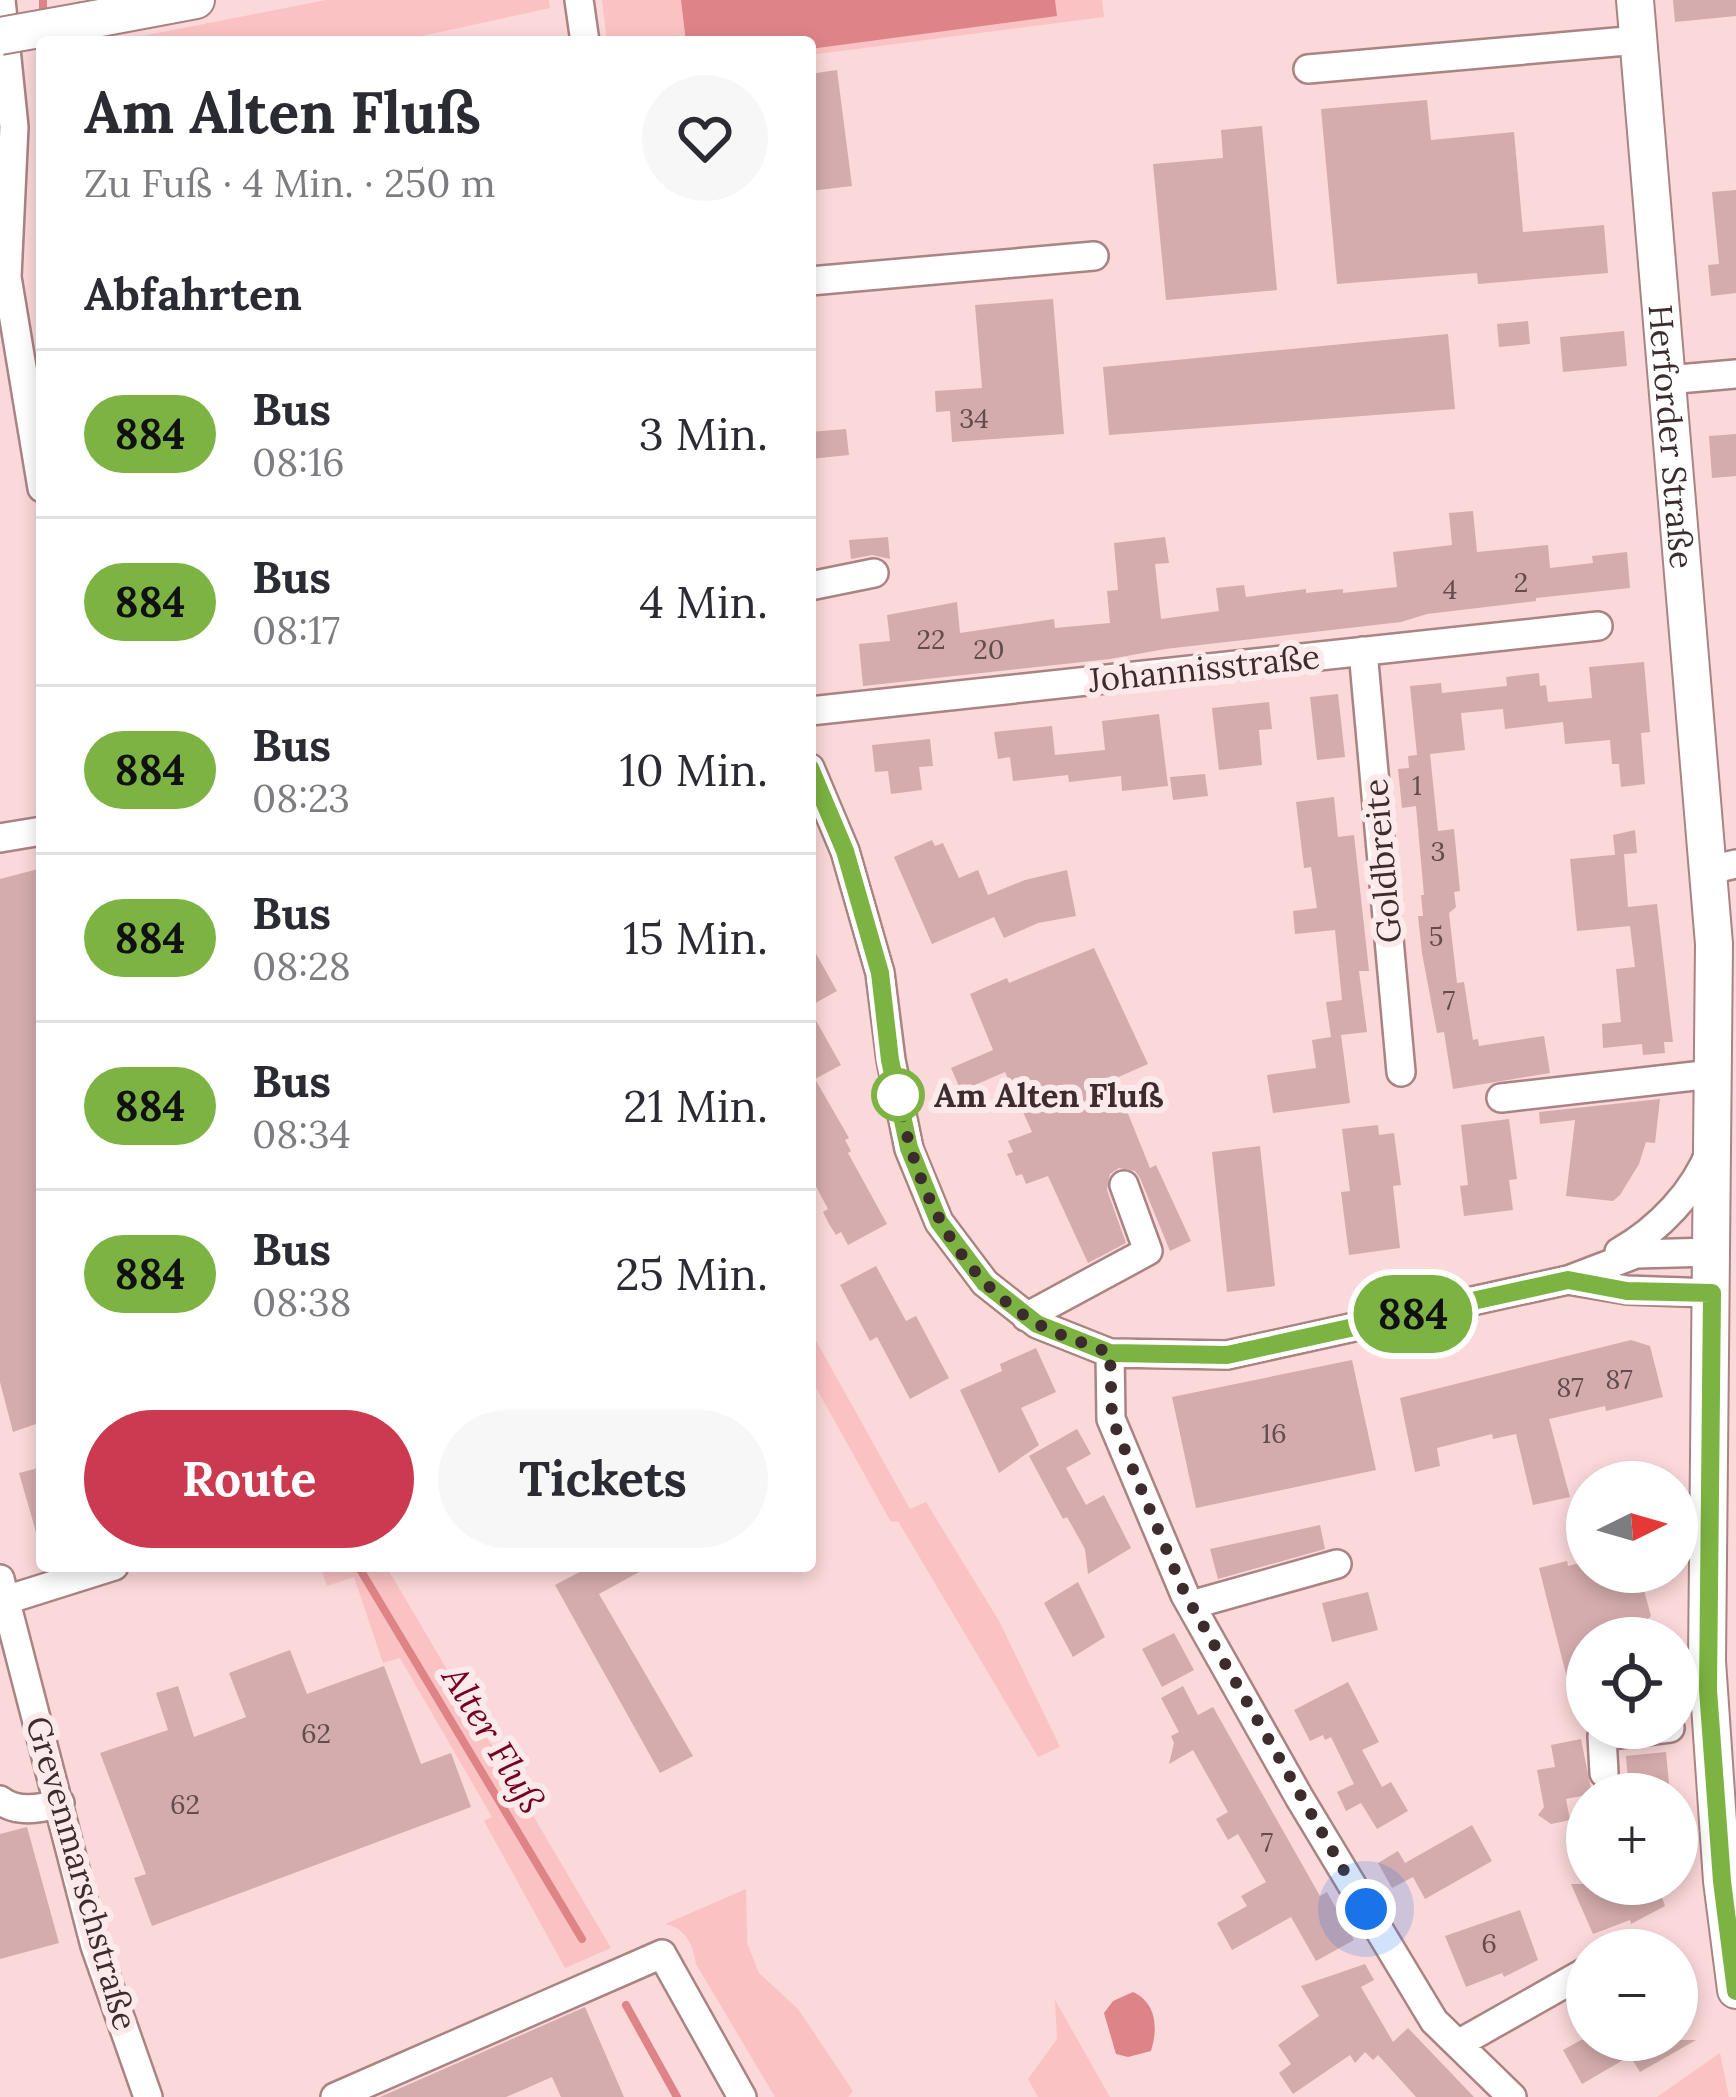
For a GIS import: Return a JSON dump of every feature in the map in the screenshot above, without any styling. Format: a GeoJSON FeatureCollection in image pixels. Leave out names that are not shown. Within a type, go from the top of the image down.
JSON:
{"type":"FeatureCollection","features":[{"type":"Feature","properties":{"kind":"main road"},"geometry":{"type":"LineString","coordinates":[[0,36],[196,0]]}},
{"type":"Feature","properties":{"kind":"main road","name":"Herforder Straße"},"geometry":{"type":"LineString","coordinates":[[1635,0],[1667,380],[1723,867],[1712,1074],[1707,1636],[1698,1675]]}},
{"type":"Feature","properties":{"kind":"main road","name":"Herforder Straße"},"geometry":{"type":"LineString","coordinates":[[1691,1749],[1722,1881],[1736,1990]]}},
{"type":"Feature","properties":{"kind":"street"},"geometry":{"type":"LineString","coordinates":[[1,0],[14,127],[3,277],[36,456]]}},
{"type":"Feature","properties":{"kind":"street"},"geometry":{"type":"LineString","coordinates":[[579,0],[584,36]]}},
{"type":"Feature","properties":{"kind":"street"},"geometry":{"type":"LineString","coordinates":[[1308,69],[1638,40]]}},
{"type":"Feature","properties":{"kind":"street"},"geometry":{"type":"LineString","coordinates":[[816,280],[1094,256]]}},
{"type":"Feature","properties":{"kind":"street"},"geometry":{"type":"LineString","coordinates":[[1667,380],[1736,374]]}},
{"type":"Feature","properties":{"kind":"street"},"geometry":{"type":"LineString","coordinates":[[816,585],[874,573]]}},
{"type":"Feature","properties":{"kind":"street","name":"Johannisstraße"},"geometry":{"type":"LineString","coordinates":[[816,710],[1598,626]]}},
{"type":"Feature","properties":{"kind":"street","name":"Goldbreite"},"geometry":{"type":"LineString","coordinates":[[1363,651],[1401,1072]]}},
{"type":"Feature","properties":{"kind":"street"},"geometry":{"type":"LineString","coordinates":[[816,782],[845,851],[880,973],[890,1060],[909,1148],[939,1222],[985,1283],[1026,1317],[1110,1353],[1227,1355],[1568,1280],[1636,1253],[1713,1252]]}},
{"type":"Feature","properties":{"kind":"street"},"geometry":{"type":"LineString","coordinates":[[0,838],[36,832]]}},
{"type":"Feature","properties":{"kind":"street"},"geometry":{"type":"LineString","coordinates":[[1501,1098],[1712,1074]]}},
{"type":"Feature","properties":{"kind":"street"},"geometry":{"type":"LineString","coordinates":[[1568,1280],[1653,1229],[1699,1174],[1713,1145]]}},
{"type":"Feature","properties":{"kind":"street"},"geometry":{"type":"LineString","coordinates":[[1026,1317],[1148,1251],[1124,1185]]}},
{"type":"Feature","properties":{"kind":"street"},"geometry":{"type":"LineString","coordinates":[[1568,1280],[1627,1291],[1712,1293]]}},
{"type":"Feature","properties":{"kind":"street"},"geometry":{"type":"LineString","coordinates":[[1110,1353],[1112,1419],[1191,1605],[1434,2021],[1512,2097]]}},
{"type":"Feature","properties":{"kind":"street"},"geometry":{"type":"LineString","coordinates":[[1191,1605],[1336,1564]]}},
{"type":"Feature","properties":{"kind":"street"},"geometry":{"type":"LineString","coordinates":[[2,1590],[86,1572]]}},
{"type":"Feature","properties":{"kind":"street","name":"Grevenmarschstraße"},"geometry":{"type":"LineString","coordinates":[[2,1590],[95,1946],[148,2097]]}},
{"type":"Feature","properties":{"kind":"street"},"geometry":{"type":"LineString","coordinates":[[1603,1749],[1604,1773]]}},
{"type":"Feature","properties":{"kind":"street"},"geometry":{"type":"LineString","coordinates":[[2,1804],[41,1809],[59,1803]]}},
{"type":"Feature","properties":{"kind":"street"},"geometry":{"type":"LineString","coordinates":[[334,2097],[662,1954],[742,2097]]}},
{"type":"Feature","properties":{"kind":"street"},"geometry":{"type":"LineString","coordinates":[[1458,2044],[1566,1983]]}},
{"type":"Feature","properties":{"kind":"shaded area"},"geometry":{"type":"Polygon","coordinates":[[[326,0],[549,0],[550,8],[422,36],[143,36],[326,0]]]}},
{"type":"Feature","properties":{"kind":"shaded area"},"geometry":{"type":"Polygon","coordinates":[[[602,0],[1102,0],[1104,17],[816,54],[816,36],[606,36],[602,0]]]}},
{"type":"Feature","properties":{"kind":"shaded area"},"geometry":{"type":"Polygon","coordinates":[[[681,0],[1055,0],[1057,16],[816,48],[816,36],[685,36],[681,0]]]}},
{"type":"Feature","properties":{"kind":"shaded area"},"geometry":{"type":"Polygon","coordinates":[[[816,1341],[910,1509],[926,1502],[999,1621],[1060,1747],[1038,1757],[898,1521],[891,1522],[816,1388],[816,1341]]]}},
{"type":"Feature","properties":{"kind":"shaded area"},"geometry":{"type":"Polygon","coordinates":[[[322,1572],[390,1572],[611,1948],[565,1968],[484,1821],[492,1817],[400,1658],[383,1663],[354,1577],[327,1586],[322,1572]]]}},
{"type":"Feature","properties":{"kind":"shaded area"},"geometry":{"type":"Polygon","coordinates":[[[746,1889],[747,1943],[759,1973],[798,2009],[853,2091],[848,2097],[775,2097],[696,1964],[687,1938],[665,1924],[746,1889]]]}},
{"type":"Feature","properties":{"kind":"shaded area"},"geometry":{"type":"Polygon","coordinates":[[[1133,1992],[1151,2010],[1155,2034],[1151,2051],[1128,2057],[1116,2054],[1104,2013],[1113,2001],[1133,1992]]]}},
{"type":"Feature","properties":{"kind":"shaded area"},"geometry":{"type":"Polygon","coordinates":[[[1055,2000],[1110,2097],[1038,2097],[1028,2079],[1057,2039],[1055,2000]]]}},
{"type":"Feature","properties":{"kind":"shaded area"},"geometry":{"type":"Polygon","coordinates":[[[1720,2053],[1729,2097],[1657,2097],[1720,2053]]]}},
{"type":"Feature","properties":{"kind":"building"},"geometry":{"type":"Polygon","coordinates":[[[1673,0],[1736,0],[1736,16],[1675,22],[1673,0]]]}},
{"type":"Feature","properties":{"kind":"building"},"geometry":{"type":"Polygon","coordinates":[[[837,70],[852,186],[816,190],[816,73],[837,70]]]}},
{"type":"Feature","properties":{"kind":"building"},"geometry":{"type":"Polygon","coordinates":[[[1427,100],[1431,140],[1514,132],[1523,232],[1604,225],[1608,273],[1478,284],[1477,273],[1337,284],[1321,109],[1427,100]]]}},
{"type":"Feature","properties":{"kind":"building"},"geometry":{"type":"Polygon","coordinates":[[[1262,126],[1277,290],[1166,300],[1153,164],[1223,158],[1221,130],[1262,126]]]}},
{"type":"Feature","properties":{"kind":"building"},"geometry":{"type":"Polygon","coordinates":[[[1736,190],[1736,293],[1711,296],[1708,265],[1719,264],[1712,192],[1736,190]]]}},
{"type":"Feature","properties":{"kind":"building"},"geometry":{"type":"Polygon","coordinates":[[[1053,299],[1064,434],[952,442],[950,411],[936,412],[935,391],[982,388],[975,305],[1053,299]]]}},
{"type":"Feature","properties":{"kind":"building"},"geometry":{"type":"Polygon","coordinates":[[[1528,321],[1530,344],[1499,347],[1497,324],[1528,321]]]}},
{"type":"Feature","properties":{"kind":"building"},"geometry":{"type":"Polygon","coordinates":[[[1624,331],[1627,366],[1563,372],[1560,337],[1624,331]]]}},
{"type":"Feature","properties":{"kind":"building"},"geometry":{"type":"Polygon","coordinates":[[[1448,334],[1455,409],[1109,435],[1103,367],[1448,334]]]}},
{"type":"Feature","properties":{"kind":"building"},"geometry":{"type":"Polygon","coordinates":[[[846,429],[849,455],[816,458],[816,432],[846,429]]]}},
{"type":"Feature","properties":{"kind":"building"},"geometry":{"type":"Polygon","coordinates":[[[1736,434],[1736,476],[1712,478],[1709,436],[1736,434]]]}},
{"type":"Feature","properties":{"kind":"building"},"geometry":{"type":"Polygon","coordinates":[[[1473,511],[1477,552],[1548,545],[1550,568],[1593,563],[1592,556],[1627,552],[1630,588],[1427,614],[1401,622],[863,686],[859,644],[890,641],[887,615],[957,602],[960,633],[1054,619],[1055,628],[1110,623],[1107,591],[1118,590],[1114,543],[1165,537],[1169,563],[1155,564],[1161,619],[1219,611],[1216,588],[1244,585],[1246,597],[1306,589],[1306,593],[1343,589],[1343,593],[1397,587],[1393,552],[1452,545],[1449,513],[1473,511]]]}},
{"type":"Feature","properties":{"kind":"building"},"geometry":{"type":"Polygon","coordinates":[[[888,537],[890,559],[872,555],[851,559],[849,540],[888,537]]]}},
{"type":"Feature","properties":{"kind":"building"},"geometry":{"type":"Polygon","coordinates":[[[1644,662],[1650,732],[1641,733],[1645,784],[1621,787],[1610,740],[1565,744],[1563,722],[1505,729],[1503,709],[1461,713],[1465,750],[1430,754],[1438,831],[1454,829],[1460,891],[1454,892],[1456,907],[1449,913],[1457,983],[1464,982],[1473,1040],[1478,1039],[1479,1046],[1544,1036],[1550,1073],[1453,1089],[1444,1032],[1437,1033],[1422,953],[1418,916],[1423,916],[1424,895],[1416,806],[1402,808],[1398,769],[1409,768],[1408,756],[1417,755],[1410,686],[1441,683],[1442,693],[1507,686],[1506,677],[1539,673],[1548,702],[1592,698],[1589,667],[1644,662]]]}},
{"type":"Feature","properties":{"kind":"building"},"geometry":{"type":"Polygon","coordinates":[[[1338,694],[1345,757],[1317,760],[1310,697],[1338,694]]]}},
{"type":"Feature","properties":{"kind":"building"},"geometry":{"type":"Polygon","coordinates":[[[1269,702],[1272,729],[1259,730],[1262,765],[1219,770],[1212,708],[1269,702]]]}},
{"type":"Feature","properties":{"kind":"building"},"geometry":{"type":"Polygon","coordinates":[[[1159,714],[1168,786],[1122,791],[1121,776],[1013,781],[1010,757],[998,759],[994,732],[1052,726],[1055,755],[1105,750],[1102,721],[1159,714]]]}},
{"type":"Feature","properties":{"kind":"building"},"geometry":{"type":"Polygon","coordinates":[[[930,739],[933,766],[919,767],[922,790],[891,794],[888,771],[875,772],[872,745],[930,739]]]}},
{"type":"Feature","properties":{"kind":"building"},"geometry":{"type":"Polygon","coordinates":[[[1205,774],[1208,796],[1173,800],[1170,777],[1205,774]]]}},
{"type":"Feature","properties":{"kind":"building"},"geometry":{"type":"Polygon","coordinates":[[[1334,797],[1338,837],[1354,835],[1369,971],[1359,971],[1367,1032],[1341,1035],[1350,1103],[1273,1113],[1267,1075],[1316,1068],[1312,1040],[1331,1037],[1326,1002],[1342,1000],[1335,930],[1295,934],[1293,911],[1317,908],[1311,867],[1304,868],[1296,802],[1334,797]]]}},
{"type":"Feature","properties":{"kind":"building"},"geometry":{"type":"Polygon","coordinates":[[[1635,830],[1637,853],[1615,855],[1613,835],[1635,830]]]}},
{"type":"Feature","properties":{"kind":"building"},"geometry":{"type":"Polygon","coordinates":[[[932,840],[935,846],[943,843],[959,878],[978,870],[988,895],[1067,870],[1076,916],[1038,923],[1004,938],[994,917],[932,944],[894,857],[932,840]]]}},
{"type":"Feature","properties":{"kind":"building"},"geometry":{"type":"Polygon","coordinates":[[[1624,854],[1628,907],[1657,904],[1673,1042],[1664,1042],[1665,1053],[1643,1055],[1642,1044],[1603,1048],[1602,1024],[1621,1022],[1616,969],[1635,967],[1630,926],[1577,931],[1570,859],[1624,854]]]}},
{"type":"Feature","properties":{"kind":"building"},"geometry":{"type":"Polygon","coordinates":[[[36,870],[36,1424],[13,1432],[0,1382],[0,879],[36,870]]]}},
{"type":"Feature","properties":{"kind":"building"},"geometry":{"type":"Polygon","coordinates":[[[1094,948],[1148,1064],[1114,1079],[1150,1168],[1156,1165],[1191,1241],[1170,1251],[1140,1178],[1135,1171],[1119,1168],[1110,1174],[1107,1190],[1126,1243],[1088,1263],[1048,1176],[1026,1184],[1022,1174],[1016,1176],[1007,1154],[1013,1152],[1008,1141],[1032,1132],[1005,1072],[961,1091],[951,1068],[993,1050],[970,994],[1094,948]]]}},
{"type":"Feature","properties":{"kind":"building"},"geometry":{"type":"Polygon","coordinates":[[[816,954],[837,991],[816,1003],[816,954]]]}},
{"type":"Feature","properties":{"kind":"building"},"geometry":{"type":"Polygon","coordinates":[[[816,1021],[841,1065],[816,1078],[816,1021]]]}},
{"type":"Feature","properties":{"kind":"building"},"geometry":{"type":"Polygon","coordinates":[[[816,1081],[849,1138],[845,1140],[848,1153],[887,1224],[848,1245],[829,1224],[823,1212],[828,1209],[816,1186],[816,1081]]]}},
{"type":"Feature","properties":{"kind":"building"},"geometry":{"type":"Polygon","coordinates":[[[1660,1099],[1655,1143],[1646,1142],[1620,1195],[1613,1201],[1566,1196],[1575,1120],[1540,1124],[1539,1112],[1660,1099]]]}},
{"type":"Feature","properties":{"kind":"building"},"geometry":{"type":"Polygon","coordinates":[[[1509,1119],[1517,1179],[1509,1180],[1513,1210],[1464,1216],[1460,1186],[1468,1185],[1461,1125],[1509,1119]]]}},
{"type":"Feature","properties":{"kind":"building"},"geometry":{"type":"Polygon","coordinates":[[[1378,1125],[1379,1135],[1394,1133],[1401,1185],[1393,1186],[1400,1248],[1349,1255],[1341,1192],[1350,1191],[1342,1129],[1378,1125]]]}},
{"type":"Feature","properties":{"kind":"building"},"geometry":{"type":"Polygon","coordinates":[[[1260,1146],[1275,1286],[1227,1292],[1212,1152],[1260,1146]]]}},
{"type":"Feature","properties":{"kind":"building"},"geometry":{"type":"Polygon","coordinates":[[[876,1266],[906,1321],[916,1316],[949,1378],[910,1399],[877,1337],[870,1341],[840,1285],[876,1266]]]}},
{"type":"Feature","properties":{"kind":"building"},"geometry":{"type":"Polygon","coordinates":[[[1631,1340],[1650,1346],[1663,1397],[1549,1419],[1566,1498],[1533,1505],[1516,1434],[1493,1439],[1492,1434],[1437,1448],[1440,1466],[1415,1472],[1400,1398],[1631,1340]]]}},
{"type":"Feature","properties":{"kind":"building"},"geometry":{"type":"Polygon","coordinates":[[[1036,1348],[1056,1392],[1021,1408],[1039,1445],[999,1473],[960,1390],[1002,1371],[1000,1364],[1036,1348]]]}},
{"type":"Feature","properties":{"kind":"building"},"geometry":{"type":"Polygon","coordinates":[[[1352,1360],[1376,1470],[1196,1508],[1172,1397],[1352,1360]]]}},
{"type":"Feature","properties":{"kind":"building"},"geometry":{"type":"Polygon","coordinates":[[[1077,1429],[1091,1454],[1066,1468],[1086,1505],[1104,1495],[1131,1548],[1088,1574],[1085,1549],[1029,1456],[1077,1429]]]}},
{"type":"Feature","properties":{"kind":"building"},"geometry":{"type":"Polygon","coordinates":[[[36,1469],[36,1532],[19,1473],[36,1469]]]}},
{"type":"Feature","properties":{"kind":"building"},"geometry":{"type":"Polygon","coordinates":[[[1320,1525],[1325,1549],[1218,1579],[1210,1549],[1320,1525]]]}},
{"type":"Feature","properties":{"kind":"building"},"geometry":{"type":"Polygon","coordinates":[[[1566,1561],[1566,1593],[1645,1593],[1651,1616],[1566,1617],[1566,1674],[1539,1568],[1566,1561]]]}},
{"type":"Feature","properties":{"kind":"building"},"geometry":{"type":"Polygon","coordinates":[[[580,1572],[639,1572],[599,1594],[693,1756],[660,1773],[555,1585],[580,1572]]]}},
{"type":"Feature","properties":{"kind":"building"},"geometry":{"type":"Polygon","coordinates":[[[1078,1582],[1105,1637],[1073,1657],[1044,1603],[1078,1582]]]}},
{"type":"Feature","properties":{"kind":"building"},"geometry":{"type":"Polygon","coordinates":[[[1368,1592],[1378,1630],[1332,1642],[1322,1603],[1368,1592]]]}},
{"type":"Feature","properties":{"kind":"building"},"geometry":{"type":"Polygon","coordinates":[[[1174,1633],[1194,1670],[1162,1687],[1142,1649],[1174,1633]]]}},
{"type":"Feature","properties":{"kind":"building"},"geometry":{"type":"Polygon","coordinates":[[[290,1650],[307,1694],[384,1666],[421,1764],[451,1753],[471,1807],[152,1926],[134,1878],[146,1874],[100,1753],[168,1730],[156,1693],[178,1686],[194,1737],[246,1717],[229,1673],[290,1650]]]}},
{"type":"Feature","properties":{"kind":"building"},"geometry":{"type":"Polygon","coordinates":[[[1348,1682],[1379,1742],[1362,1750],[1382,1787],[1391,1782],[1408,1811],[1377,1829],[1361,1803],[1346,1811],[1337,1792],[1354,1784],[1331,1737],[1310,1741],[1294,1710],[1348,1682]]]}},
{"type":"Feature","properties":{"kind":"building"},"geometry":{"type":"Polygon","coordinates":[[[1183,1686],[1198,1715],[1213,1707],[1320,1896],[1327,1892],[1354,1940],[1316,1961],[1291,1917],[1232,1950],[1217,1923],[1247,1906],[1241,1896],[1266,1882],[1238,1834],[1228,1840],[1216,1819],[1228,1812],[1193,1750],[1169,1764],[1171,1736],[1179,1732],[1161,1698],[1183,1686]]]}},
{"type":"Feature","properties":{"kind":"building"},"geometry":{"type":"Polygon","coordinates":[[[1566,1742],[1566,1749],[1583,1749],[1588,1773],[1566,1773],[1566,1821],[1551,1824],[1538,1815],[1544,1807],[1537,1770],[1555,1767],[1551,1745],[1566,1742]]]}},
{"type":"Feature","properties":{"kind":"building"},"geometry":{"type":"Polygon","coordinates":[[[1666,1752],[1668,1773],[1627,1773],[1626,1756],[1666,1752]]]}},
{"type":"Feature","properties":{"kind":"building"},"geometry":{"type":"Polygon","coordinates":[[[1472,1825],[1492,1861],[1425,1899],[1413,1877],[1392,1888],[1378,1863],[1398,1851],[1405,1863],[1472,1825]]]}},
{"type":"Feature","properties":{"kind":"building"},"geometry":{"type":"Polygon","coordinates":[[[27,1827],[59,1943],[0,1959],[0,1834],[27,1827]]]}},
{"type":"Feature","properties":{"kind":"building"},"geometry":{"type":"Polygon","coordinates":[[[1580,1905],[1665,1906],[1631,1924],[1630,1920],[1591,1929],[1580,1905]]]}},
{"type":"Feature","properties":{"kind":"building"},"geometry":{"type":"Polygon","coordinates":[[[1520,1910],[1538,1960],[1504,1977],[1502,1973],[1466,1987],[1445,1936],[1520,1910]]]}},
{"type":"Feature","properties":{"kind":"building"},"geometry":{"type":"Polygon","coordinates":[[[1365,1964],[1374,1980],[1361,1987],[1393,2042],[1408,2028],[1474,2097],[1416,2097],[1378,2055],[1373,2060],[1365,2052],[1355,2063],[1350,2055],[1293,2094],[1279,2073],[1291,2064],[1278,2045],[1319,2016],[1301,1986],[1365,1964]]]}},
{"type":"Feature","properties":{"kind":"building"},"geometry":{"type":"Polygon","coordinates":[[[585,2007],[624,2097],[561,2097],[552,2077],[506,2097],[380,2097],[585,2007]]]}},
{"type":"Feature","properties":{"kind":"building"},"geometry":{"type":"Polygon","coordinates":[[[1569,2061],[1621,2061],[1582,2084],[1569,2061]]]}},
{"type":"Feature","properties":{"kind":"building"},"geometry":{"type":"Polygon","coordinates":[[[1633,2061],[1659,2061],[1640,2072],[1633,2061]]]}},
{"type":"Feature","properties":{"kind":"waterway","name":"Alter Fluß"},"geometry":{"type":"LineString","coordinates":[[43,0],[43,17]]}},
{"type":"Feature","properties":{"kind":"waterway","name":"Alter Fluß"},"geometry":{"type":"LineString","coordinates":[[362,1572],[582,1939]]}},
{"type":"Feature","properties":{"kind":"waterway","name":"Alter Fluß"},"geometry":{"type":"LineString","coordinates":[[626,2005],[677,2097]]}},
{"type":"Feature","properties":{"kind":"bus line","name":"884"},"geometry":{"type":"LineString","coordinates":[[816,782],[845,851],[880,973],[890,1060],[909,1148],[939,1222],[985,1283],[1037,1324],[1110,1353],[1227,1355],[1568,1280],[1627,1291],[1712,1293],[1708,1690],[1722,1881],[1736,1991]]}},
{"type":"Feature","properties":{"kind":"place","name":"Am Alten Fluß"},"geometry":{"type":"Point","coordinates":[898,1095]}},
{"type":"Feature","properties":{"kind":"route"},"geometry":{"type":"LineString","coordinates":[[898,1095],[909,1148],[939,1222],[985,1283],[1037,1324],[1110,1353],[1112,1419],[1185,1594],[1366,1909]]}}]}
